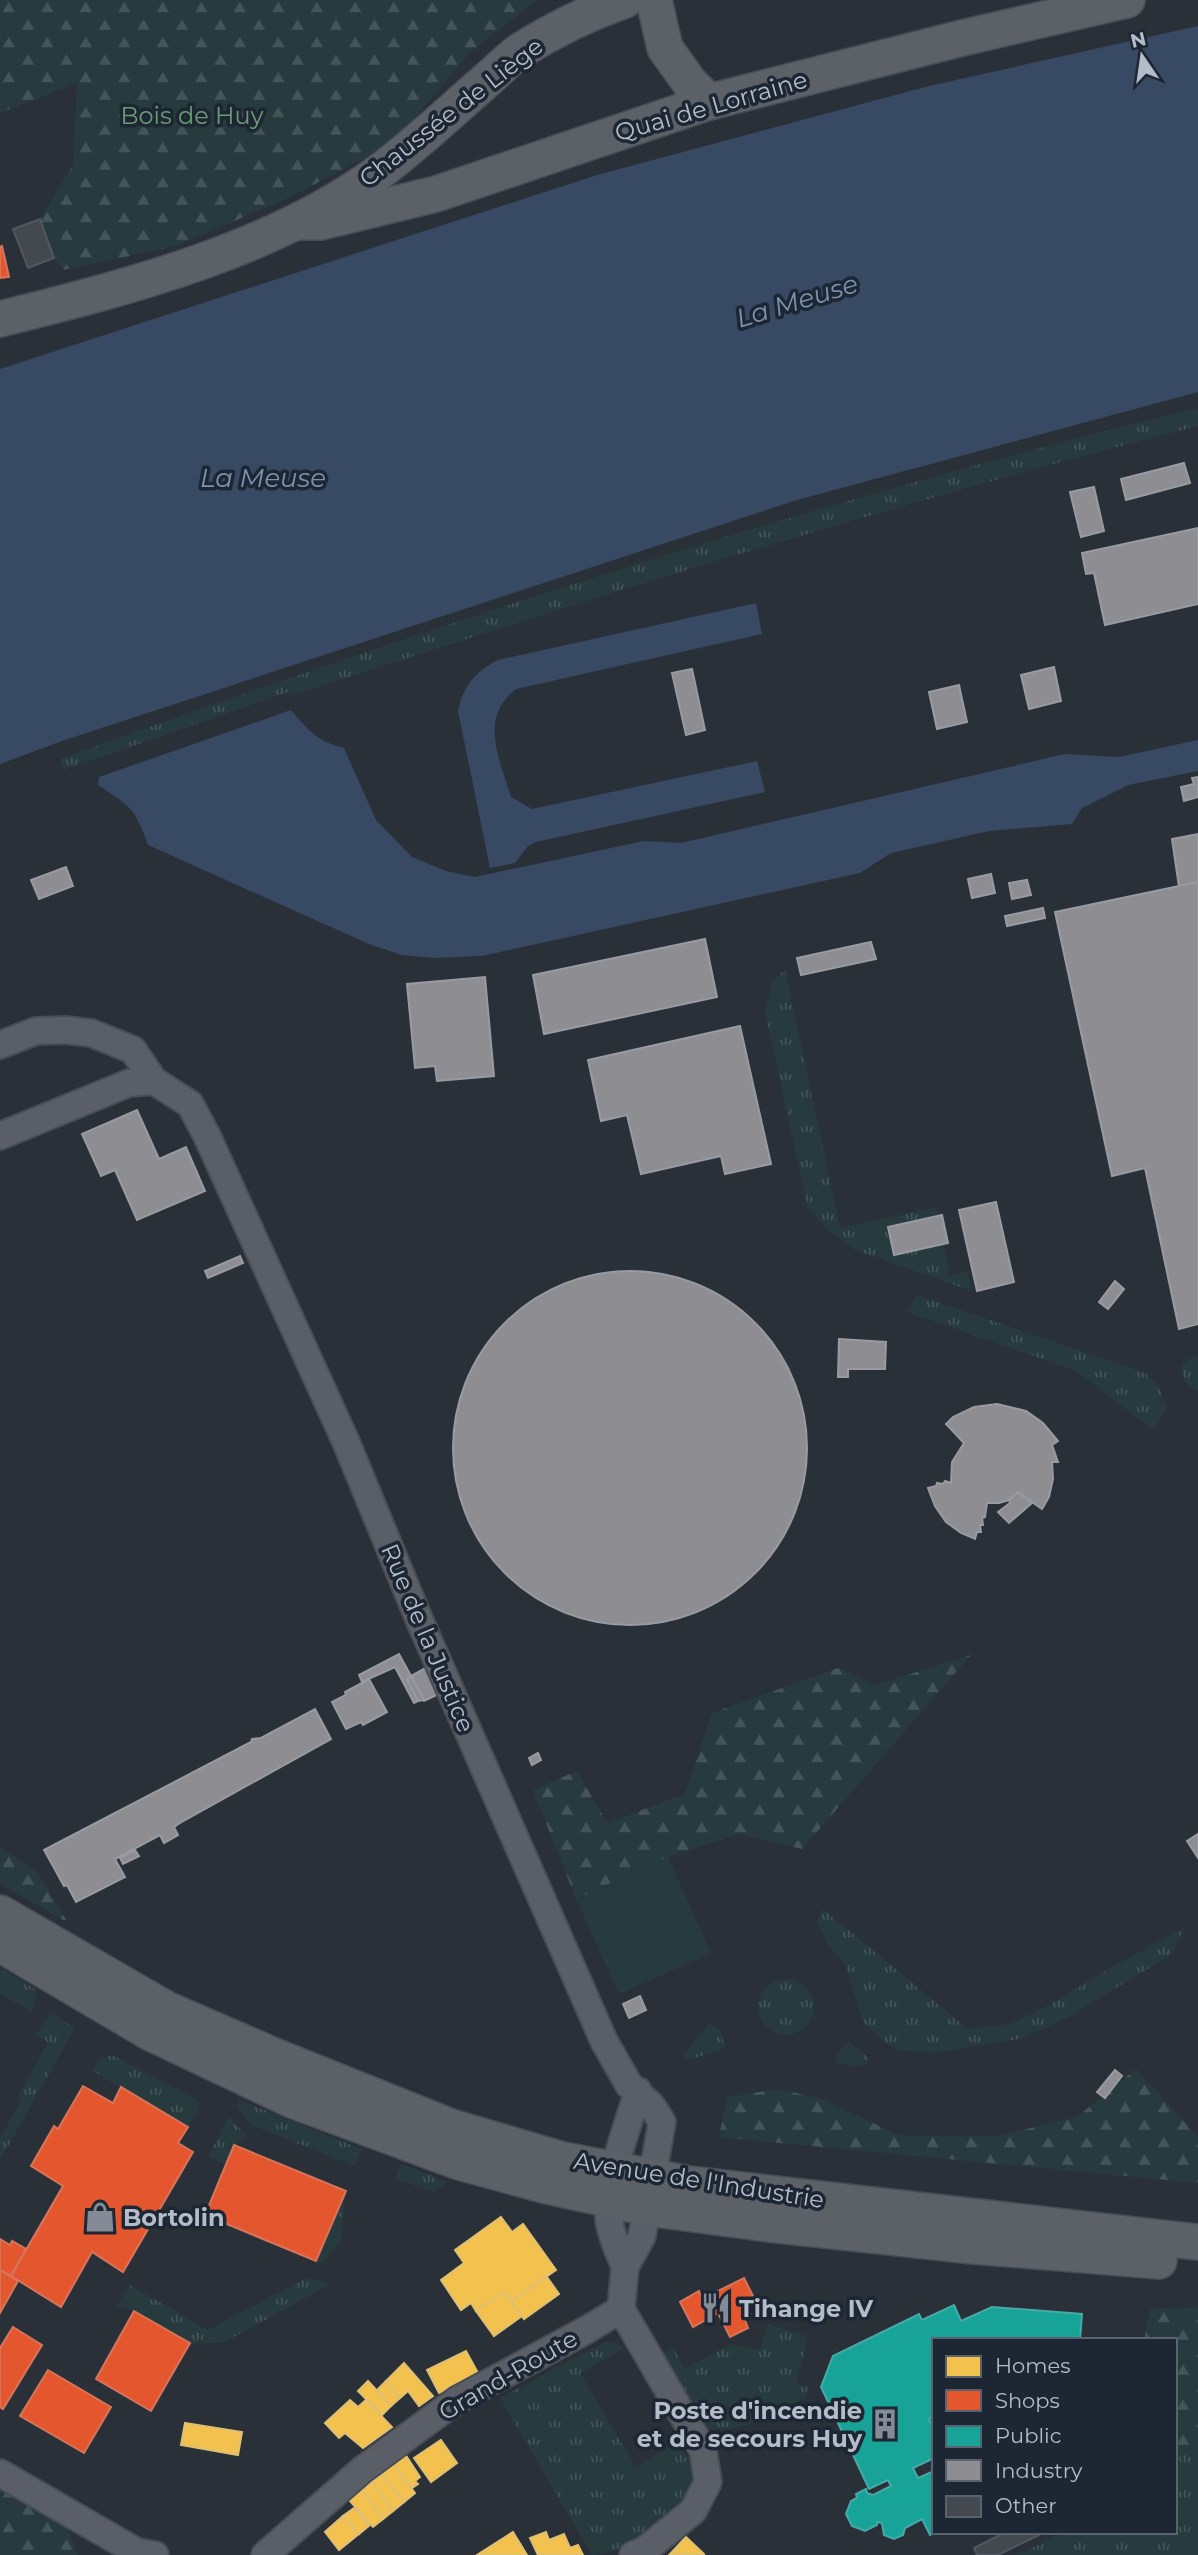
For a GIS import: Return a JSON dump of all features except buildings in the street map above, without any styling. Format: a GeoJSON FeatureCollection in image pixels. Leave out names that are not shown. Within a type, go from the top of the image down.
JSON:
{"type":"FeatureCollection","features":[{"type":"Feature","properties":{"kind":"main road","name":"Chaussée de Liège"},"geometry":{"type":"LineString","coordinates":[[0,319],[63,303],[197,262],[251,243],[298,222],[379,173],[519,52],[587,13],[625,0]]}},
{"type":"Feature","properties":{"kind":"main road"},"geometry":{"type":"LineString","coordinates":[[654,0],[665,48],[690,83],[709,102]]}},
{"type":"Feature","properties":{"kind":"main road","name":"Quai de Lorraine"},"geometry":{"type":"LineString","coordinates":[[298,222],[321,222],[436,194],[709,102],[962,38],[1127,0]]}},
{"type":"Feature","properties":{"kind":"main road","name":"Avenue de l'Industrie"},"geometry":{"type":"LineString","coordinates":[[0,1913],[166,2009],[451,2127],[563,2160],[648,2204],[769,2224],[960,2244],[1198,2264]]}},
{"type":"Feature","properties":{"kind":"main road","name":"Avenue de l'Industrie"},"geometry":{"type":"LineString","coordinates":[[0,1944],[149,2032],[292,2101],[459,2161],[556,2189],[613,2185]]}},
{"type":"Feature","properties":{"kind":"main road","name":"Avenue de l'Industrie"},"geometry":{"type":"LineString","coordinates":[[648,2204],[1198,2242]]}},
{"type":"Feature","properties":{"kind":"street","name":"Rue de la Justice"},"geometry":{"type":"LineString","coordinates":[[0,1045],[36,1031],[66,1030],[90,1033],[133,1050],[155,1081],[190,1104],[346,1442],[419,1619],[604,2041],[629,2085],[638,2091],[662,2122],[648,2204]]}},
{"type":"Feature","properties":{"kind":"street"},"geometry":{"type":"LineString","coordinates":[[0,1136],[129,1083],[155,1081]]}},
{"type":"Feature","properties":{"kind":"street"},"geometry":{"type":"LineString","coordinates":[[625,2267],[611,2230],[613,2185],[638,2091]]}},
{"type":"Feature","properties":{"kind":"street"},"geometry":{"type":"LineString","coordinates":[[633,2555],[645,2550],[693,2511],[708,2482],[703,2450],[621,2308],[625,2267],[642,2236],[648,2204]]}},
{"type":"Feature","properties":{"kind":"street","name":"Grand-Route"},"geometry":{"type":"LineString","coordinates":[[265,2555],[362,2470],[457,2400],[588,2329],[621,2308]]}},
{"type":"Feature","properties":{"kind":"street"},"geometry":{"type":"LineString","coordinates":[[0,2473],[143,2554]]}},
{"type":"Feature","properties":{"kind":"green space","name":"Bois de Huy"},"geometry":{"type":"Polygon","coordinates":[[[0,0],[537,0],[469,53],[394,143],[286,199],[176,246],[63,270],[54,258],[40,219],[73,165],[77,83],[0,113],[0,0]]]}},
{"type":"Feature","properties":{"kind":"green space"},"geometry":{"type":"Polygon","coordinates":[[[1198,408],[1198,426],[969,487],[742,554],[515,623],[290,696],[288,692],[64,770],[60,759],[341,660],[624,568],[910,484],[1198,408]]]}},
{"type":"Feature","properties":{"kind":"green space"},"geometry":{"type":"Polygon","coordinates":[[[785,970],[840,1228],[936,1207],[950,1276],[968,1272],[972,1291],[855,1250],[831,1232],[808,1208],[765,1012],[773,980],[785,970]]]}},
{"type":"Feature","properties":{"kind":"green space"},"geometry":{"type":"Polygon","coordinates":[[[917,1295],[1145,1373],[1159,1386],[1167,1408],[1153,1430],[1076,1371],[907,1312],[917,1295]]]}},
{"type":"Feature","properties":{"kind":"green space"},"geometry":{"type":"Polygon","coordinates":[[[1198,1355],[1198,1391],[1185,1381],[1182,1365],[1198,1355]]]}},
{"type":"Feature","properties":{"kind":"green space"},"geometry":{"type":"Polygon","coordinates":[[[971,1655],[802,1849],[739,1834],[668,1857],[576,1899],[533,1790],[577,1771],[607,1823],[685,1794],[712,1713],[838,1668],[875,1685],[971,1655]]]}},
{"type":"Feature","properties":{"kind":"green space"},"geometry":{"type":"Polygon","coordinates":[[[0,1847],[38,1873],[68,1923],[0,1884],[0,1847]]]}},
{"type":"Feature","properties":{"kind":"green space"},"geometry":{"type":"Polygon","coordinates":[[[668,1857],[711,1953],[619,1994],[576,1899],[668,1857]]]}},
{"type":"Feature","properties":{"kind":"green space"},"geometry":{"type":"Polygon","coordinates":[[[823,1909],[968,2029],[1009,2024],[1048,2006],[1185,1927],[1172,1954],[1067,2018],[1019,2039],[931,2053],[898,2050],[881,2040],[863,2022],[845,1964],[828,1944],[817,1922],[823,1909]]]}},
{"type":"Feature","properties":{"kind":"green space"},"geometry":{"type":"Polygon","coordinates":[[[0,1968],[37,1990],[32,2012],[0,1994],[0,1968]]]}},
{"type":"Feature","properties":{"kind":"green space"},"geometry":{"type":"Polygon","coordinates":[[[781,1979],[791,1979],[806,1987],[812,1996],[812,2018],[806,2027],[791,2035],[781,2035],[763,2023],[758,2012],[758,2002],[770,1984],[781,1979]]]}},
{"type":"Feature","properties":{"kind":"green space"},"geometry":{"type":"Polygon","coordinates":[[[50,2012],[75,2028],[0,2160],[0,2138],[21,2101],[17,2098],[48,2042],[36,2035],[50,2012]]]}},
{"type":"Feature","properties":{"kind":"green space"},"geometry":{"type":"Polygon","coordinates":[[[708,2024],[719,2028],[725,2046],[720,2051],[687,2060],[683,2055],[708,2024]]]}},
{"type":"Feature","properties":{"kind":"green space"},"geometry":{"type":"Polygon","coordinates":[[[848,2041],[868,2058],[867,2065],[851,2066],[835,2062],[848,2041]]]}},
{"type":"Feature","properties":{"kind":"green space"},"geometry":{"type":"Polygon","coordinates":[[[112,2055],[196,2099],[200,2108],[188,2127],[93,2071],[99,2059],[112,2055]]]}},
{"type":"Feature","properties":{"kind":"green space"},"geometry":{"type":"Polygon","coordinates":[[[1136,2069],[1198,2137],[1198,2183],[719,2137],[727,2097],[778,2089],[819,2098],[899,2135],[997,2136],[1077,2117],[1136,2069]]]}},
{"type":"Feature","properties":{"kind":"green space"},"geometry":{"type":"Polygon","coordinates":[[[239,2100],[362,2149],[355,2166],[251,2125],[236,2106],[239,2100]]]}},
{"type":"Feature","properties":{"kind":"green space"},"geometry":{"type":"Polygon","coordinates":[[[229,2116],[247,2137],[234,2145],[226,2165],[208,2157],[229,2116]]]}},
{"type":"Feature","properties":{"kind":"green space"},"geometry":{"type":"Polygon","coordinates":[[[401,2164],[447,2182],[435,2192],[395,2179],[401,2164]]]}},
{"type":"Feature","properties":{"kind":"green space"},"geometry":{"type":"Polygon","coordinates":[[[346,2191],[340,2243],[322,2263],[316,2261],[346,2191]]]}},
{"type":"Feature","properties":{"kind":"green space"},"geometry":{"type":"Polygon","coordinates":[[[307,2278],[331,2284],[223,2343],[190,2343],[134,2311],[117,2306],[130,2285],[208,2330],[307,2278]]]}},
{"type":"Feature","properties":{"kind":"green space"},"geometry":{"type":"Polygon","coordinates":[[[1198,2307],[1198,2457],[1177,2448],[1177,2338],[1144,2338],[1150,2309],[1198,2307]]]}},
{"type":"Feature","properties":{"kind":"green space"},"geometry":{"type":"Polygon","coordinates":[[[768,2324],[808,2336],[796,2384],[808,2387],[805,2398],[739,2427],[725,2430],[700,2425],[663,2353],[673,2348],[685,2369],[730,2344],[760,2350],[768,2324]]]}},
{"type":"Feature","properties":{"kind":"green space"},"geometry":{"type":"Polygon","coordinates":[[[605,2342],[615,2342],[624,2348],[580,2373],[636,2467],[679,2442],[697,2477],[682,2507],[665,2523],[627,2545],[592,2555],[500,2398],[605,2342]]]}},
{"type":"Feature","properties":{"kind":"green space"},"geometry":{"type":"Polygon","coordinates":[[[1177,2448],[1198,2457],[1198,2555],[1016,2555],[1062,2534],[1177,2534],[1177,2448]]]}},
{"type":"Feature","properties":{"kind":"green space"},"geometry":{"type":"Polygon","coordinates":[[[0,2487],[66,2525],[78,2555],[0,2555],[0,2487]]]}},
{"type":"Feature","properties":{"kind":"water","name":"La Meuse"},"geometry":{"type":"Polygon","coordinates":[[[1198,26],[1198,392],[797,500],[62,741],[0,764],[0,369],[597,175],[929,86],[1198,26]]]}},
{"type":"Feature","properties":{"kind":"water"},"geometry":{"type":"Polygon","coordinates":[[[756,603],[762,634],[516,689],[504,700],[498,713],[495,740],[511,797],[532,809],[757,761],[765,792],[536,842],[528,846],[515,863],[490,868],[458,711],[463,694],[477,674],[498,660],[756,603]]]}},
{"type":"Feature","properties":{"kind":"water"},"geometry":{"type":"Polygon","coordinates":[[[291,710],[314,734],[344,748],[376,820],[412,857],[446,871],[475,877],[644,841],[681,843],[1065,754],[1119,757],[1198,740],[1198,771],[1128,785],[1082,808],[1072,824],[989,831],[891,853],[860,873],[482,956],[434,958],[402,955],[369,944],[148,845],[130,809],[98,785],[99,777],[291,710]]]}},
{"type":"Feature","properties":{"kind":"place","name":"Bortolin"},"geometry":{"type":"Point","coordinates":[100,2217]}},
{"type":"Feature","properties":{"kind":"place","name":"Tihange IV"},"geometry":{"type":"Point","coordinates":[716,2308]}},
{"type":"Feature","properties":{"kind":"place","name":"Poste d'incendie et de secours Huy"},"geometry":{"type":"Point","coordinates":[885,2424]}}]}
